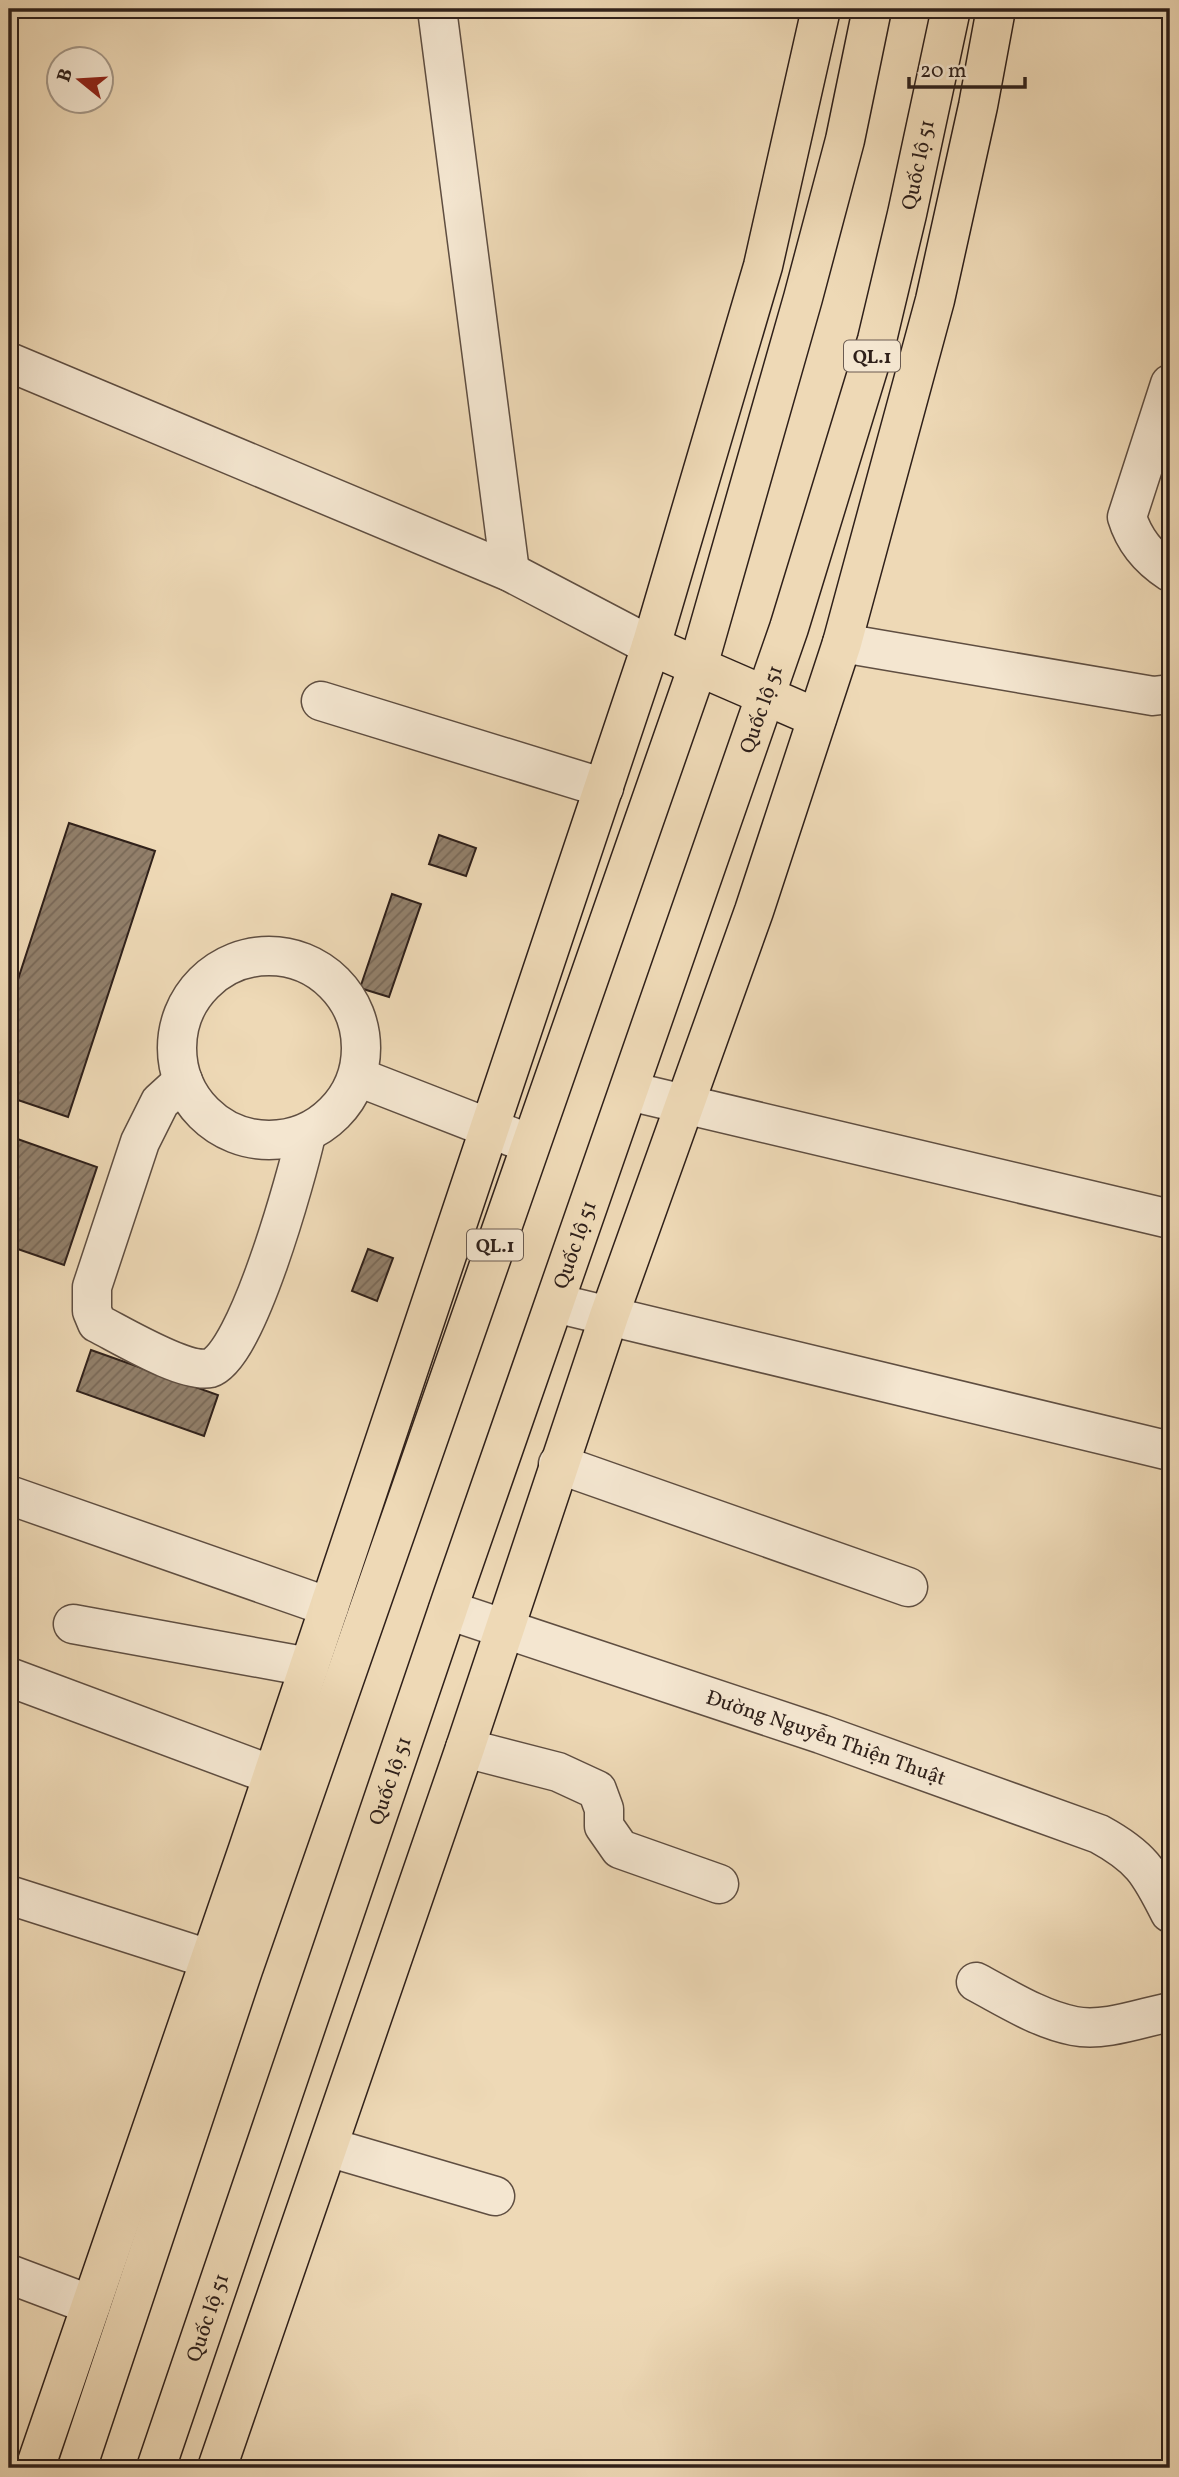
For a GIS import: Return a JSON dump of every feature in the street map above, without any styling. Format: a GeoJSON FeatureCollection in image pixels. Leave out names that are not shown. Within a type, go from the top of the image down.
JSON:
{"type":"FeatureCollection","features":[{"type":"Feature","properties":{"kind":"main road","name":"QL.1"},"geometry":{"type":"LineString","coordinates":[[77,2468],[226,1964],[272,1775],[651,646],[763,266],[821,9]]}},
{"type":"Feature","properties":{"kind":"main road","name":"QL.1"},"geometry":{"type":"LineString","coordinates":[[35,2468],[91,2305],[226,1964],[530,1144],[698,666],[807,285],[845,140],[872,9]]}},
{"type":"Feature","properties":{"kind":"main road","name":"Quốc lộ 51"},"geometry":{"type":"LineString","coordinates":[[156,2468],[448,1610],[767,696],[877,340],[951,9]]}},
{"type":"Feature","properties":{"kind":"main road","name":"QL.1"},"geometry":{"type":"LineString","coordinates":[[217,2468],[465,1748],[609,1316],[754,911],[842,643],[935,300],[978,106],[996,9]]}},
{"type":"Feature","properties":{"kind":"main road"},"geometry":{"type":"LineString","coordinates":[[651,646],[817,718]]}},
{"type":"Feature","properties":{"kind":"street"},"geometry":{"type":"LineString","coordinates":[[437,9],[510,572]]}},
{"type":"Feature","properties":{"kind":"street"},"geometry":{"type":"LineString","coordinates":[[9,362],[510,572],[651,646]]}},
{"type":"Feature","properties":{"kind":"street"},"geometry":{"type":"LineString","coordinates":[[1170,384],[1127,517],[1133,534],[1147,552],[1170,572]]}},
{"type":"Feature","properties":{"kind":"street"},"geometry":{"type":"LineString","coordinates":[[842,643],[1127,692],[1153,696],[1170,694]]}},
{"type":"Feature","properties":{"kind":"street"},"geometry":{"type":"LineString","coordinates":[[321,701],[604,788]]}},
{"type":"Feature","properties":{"kind":"street"},"geometry":{"type":"LineString","coordinates":[[257,955],[297,958],[332,978],[355,1011],[361,1032],[358,1077],[338,1111],[306,1135],[267,1143],[228,1133],[197,1109],[178,1073],[177,1034],[191,996],[220,968],[257,955]]}},
{"type":"Feature","properties":{"kind":"street"},"geometry":{"type":"LineString","coordinates":[[358,1077],[530,1144]]}},
{"type":"Feature","properties":{"kind":"street"},"geometry":{"type":"LineString","coordinates":[[183,1081],[160,1102],[140,1142],[92,1287],[92,1311],[97,1323],[174,1362],[209,1368],[226,1359],[242,1333],[296,1180],[306,1135]]}},
{"type":"Feature","properties":{"kind":"street"},"geometry":{"type":"LineString","coordinates":[[629,1091],[683,1106],[1170,1219]]}},
{"type":"Feature","properties":{"kind":"street"},"geometry":{"type":"LineString","coordinates":[[555,1303],[1170,1451]]}},
{"type":"Feature","properties":{"kind":"street"},"geometry":{"type":"LineString","coordinates":[[558,1464],[908,1587]]}},
{"type":"Feature","properties":{"kind":"street"},"geometry":{"type":"LineString","coordinates":[[9,1495],[329,1607]]}},
{"type":"Feature","properties":{"kind":"street","name":"Đường Nguyễn Thiện Thuật"},"geometry":{"type":"LineString","coordinates":[[448,1610],[505,1626],[821,1734],[1099,1834],[1129,1851],[1153,1879],[1170,1913]]}},
{"type":"Feature","properties":{"kind":"street"},"geometry":{"type":"LineString","coordinates":[[73,1624],[309,1667]]}},
{"type":"Feature","properties":{"kind":"street"},"geometry":{"type":"LineString","coordinates":[[9,1677],[272,1775]]}},
{"type":"Feature","properties":{"kind":"street"},"geometry":{"type":"LineString","coordinates":[[465,1748],[558,1772],[597,1790],[604,1809],[604,1826],[620,1849],[719,1884]]}},
{"type":"Feature","properties":{"kind":"street"},"geometry":{"type":"LineString","coordinates":[[9,1895],[226,1964]]}},
{"type":"Feature","properties":{"kind":"street"},"geometry":{"type":"LineString","coordinates":[[976,1982],[1037,2015],[1076,2027],[1110,2025],[1170,2012]]}},
{"type":"Feature","properties":{"kind":"street"},"geometry":{"type":"LineString","coordinates":[[328,2147],[495,2196]]}},
{"type":"Feature","properties":{"kind":"street"},"geometry":{"type":"LineString","coordinates":[[9,2274],[91,2305]]}},
{"type":"Feature","properties":{"kind":"building"},"geometry":{"type":"Polygon","coordinates":[[[69,823],[155,851],[68,1117],[9,1097],[9,1007],[69,823]]]}},
{"type":"Feature","properties":{"kind":"building"},"geometry":{"type":"Polygon","coordinates":[[[439,835],[476,848],[466,876],[429,864],[439,835]]]}},
{"type":"Feature","properties":{"kind":"building"},"geometry":{"type":"Polygon","coordinates":[[[392,894],[421,904],[389,997],[360,988],[392,894]]]}},
{"type":"Feature","properties":{"kind":"building"},"geometry":{"type":"Polygon","coordinates":[[[9,1136],[97,1167],[64,1265],[9,1246],[9,1136]]]}},
{"type":"Feature","properties":{"kind":"building"},"geometry":{"type":"Polygon","coordinates":[[[368,1249],[393,1258],[377,1301],[352,1291],[368,1249]]]}},
{"type":"Feature","properties":{"kind":"building"},"geometry":{"type":"Polygon","coordinates":[[[91,1350],[218,1395],[204,1436],[77,1391],[91,1350]]]}}]}
